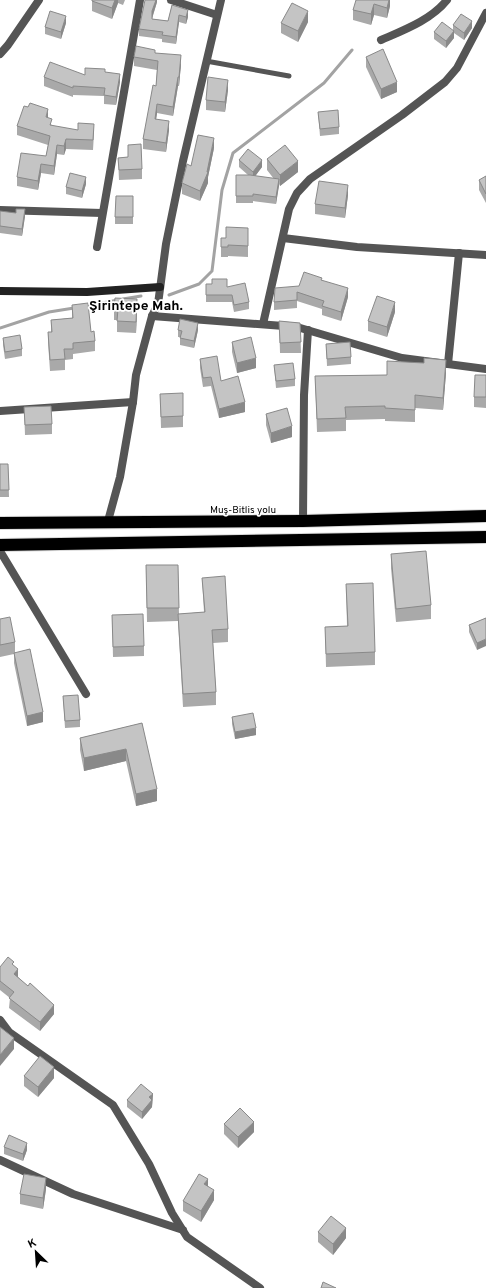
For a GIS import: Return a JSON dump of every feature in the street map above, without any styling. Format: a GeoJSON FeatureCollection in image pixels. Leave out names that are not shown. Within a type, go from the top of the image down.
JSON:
{"type":"FeatureCollection","features":[{"type":"Feature","properties":{"kind":"highway","name":"Muş-Bitlis yolu"},"geometry":{"type":"LineString","coordinates":[[0,523],[108,521],[303,521],[486,516]]}},
{"type":"Feature","properties":{"kind":"highway"},"geometry":{"type":"LineString","coordinates":[[0,545],[486,537]]}},
{"type":"Feature","properties":{"kind":"street"},"geometry":{"type":"LineString","coordinates":[[0,54],[8,45],[39,0]]}},
{"type":"Feature","properties":{"kind":"street"},"geometry":{"type":"LineString","coordinates":[[97,247],[140,0]]}},
{"type":"Feature","properties":{"kind":"street"},"geometry":{"type":"LineString","coordinates":[[171,0],[217,15]]}},
{"type":"Feature","properties":{"kind":"street"},"geometry":{"type":"LineString","coordinates":[[108,521],[120,477],[133,402],[136,375],[152,316],[158,304],[166,244],[183,161],[221,0]]}},
{"type":"Feature","properties":{"kind":"street"},"geometry":{"type":"LineString","coordinates":[[381,40],[420,22],[441,8],[447,0]]}},
{"type":"Feature","properties":{"kind":"street"},"geometry":{"type":"LineString","coordinates":[[264,324],[290,209],[297,193],[310,179],[402,115],[445,82],[457,68],[486,13]]}},
{"type":"Feature","properties":{"kind":"street"},"geometry":{"type":"LineString","coordinates":[[0,210],[102,213]]}},
{"type":"Feature","properties":{"kind":"street"},"geometry":{"type":"LineString","coordinates":[[283,238],[357,246],[486,255]]}},
{"type":"Feature","properties":{"kind":"street"},"geometry":{"type":"LineString","coordinates":[[448,364],[459,253]]}},
{"type":"Feature","properties":{"kind":"street"},"geometry":{"type":"LineString","coordinates":[[0,291],[87,292],[160,286]]}},
{"type":"Feature","properties":{"kind":"street"},"geometry":{"type":"LineString","coordinates":[[152,316],[297,327],[402,358],[486,369]]}},
{"type":"Feature","properties":{"kind":"street"},"geometry":{"type":"LineString","coordinates":[[303,521],[304,395],[308,330]]}},
{"type":"Feature","properties":{"kind":"street"},"geometry":{"type":"LineString","coordinates":[[0,411],[133,402]]}},
{"type":"Feature","properties":{"kind":"street"},"geometry":{"type":"LineString","coordinates":[[0,551],[86,694]]}},
{"type":"Feature","properties":{"kind":"street"},"geometry":{"type":"LineString","coordinates":[[0,1021],[9,1032],[113,1105],[150,1164],[172,1213],[188,1237],[260,1288]]}},
{"type":"Feature","properties":{"kind":"street"},"geometry":{"type":"LineString","coordinates":[[0,1160],[73,1194],[183,1230]]}},
{"type":"Feature","properties":{"kind":"lane"},"geometry":{"type":"LineString","coordinates":[[206,60],[289,76]]}},
{"type":"Feature","properties":{"kind":"building"},"geometry":{"type":"Polygon","coordinates":[[[92,0],[115,0],[112,8],[92,0]]]}},
{"type":"Feature","properties":{"kind":"building"},"geometry":{"type":"Polygon","coordinates":[[[145,0],[156,0],[152,11],[152,19],[168,21],[172,5],[188,10],[186,17],[179,15],[176,37],[162,35],[163,32],[139,29],[145,0]]]}},
{"type":"Feature","properties":{"kind":"building"},"geometry":{"type":"Polygon","coordinates":[[[356,0],[389,0],[387,8],[374,4],[371,14],[353,10],[356,0]]]}},
{"type":"Feature","properties":{"kind":"building"},"geometry":{"type":"Polygon","coordinates":[[[292,3],[308,11],[298,31],[281,23],[292,3]]]}},
{"type":"Feature","properties":{"kind":"building"},"geometry":{"type":"Polygon","coordinates":[[[50,11],[66,16],[61,32],[45,27],[50,11]]]}},
{"type":"Feature","properties":{"kind":"building"},"geometry":{"type":"Polygon","coordinates":[[[461,14],[472,21],[464,33],[453,25],[461,14]]]}},
{"type":"Feature","properties":{"kind":"building"},"geometry":{"type":"Polygon","coordinates":[[[442,22],[454,31],[446,41],[434,32],[442,22]]]}},
{"type":"Feature","properties":{"kind":"building"},"geometry":{"type":"Polygon","coordinates":[[[136,46],[155,50],[155,53],[181,55],[179,77],[173,107],[157,104],[155,119],[169,121],[166,143],[143,139],[153,85],[156,86],[158,61],[134,57],[136,46]]]}},
{"type":"Feature","properties":{"kind":"building"},"geometry":{"type":"Polygon","coordinates":[[[383,49],[397,82],[381,89],[366,57],[383,49]]]}},
{"type":"Feature","properties":{"kind":"building"},"geometry":{"type":"Polygon","coordinates":[[[50,62],[85,75],[85,68],[105,69],[105,72],[120,74],[116,97],[104,95],[105,88],[73,86],[73,88],[44,77],[50,62]]]}},
{"type":"Feature","properties":{"kind":"building"},"geometry":{"type":"Polygon","coordinates":[[[208,77],[228,80],[225,102],[206,100],[208,77]]]}},
{"type":"Feature","properties":{"kind":"building"},"geometry":{"type":"Polygon","coordinates":[[[30,103],[48,109],[46,117],[52,119],[50,125],[78,130],[78,123],[94,124],[93,140],[66,139],[64,146],[57,145],[54,166],[41,164],[38,181],[17,177],[21,153],[46,156],[50,136],[17,126],[24,106],[28,107],[30,103]]]}},
{"type":"Feature","properties":{"kind":"building"},"geometry":{"type":"Polygon","coordinates":[[[338,110],[339,127],[320,129],[318,112],[338,110]]]}},
{"type":"Feature","properties":{"kind":"building"},"geometry":{"type":"Polygon","coordinates":[[[198,135],[214,138],[208,172],[200,191],[182,183],[187,164],[191,166],[198,135]]]}},
{"type":"Feature","properties":{"kind":"building"},"geometry":{"type":"Polygon","coordinates":[[[141,144],[142,169],[119,170],[118,158],[128,157],[128,145],[141,144]]]}},
{"type":"Feature","properties":{"kind":"building"},"geometry":{"type":"Polygon","coordinates":[[[285,145],[298,161],[280,175],[267,159],[285,145]]]}},
{"type":"Feature","properties":{"kind":"building"},"geometry":{"type":"Polygon","coordinates":[[[248,149],[262,160],[253,172],[239,160],[248,149]]]}},
{"type":"Feature","properties":{"kind":"building"},"geometry":{"type":"Polygon","coordinates":[[[70,173],[86,177],[82,191],[66,187],[70,173]]]}},
{"type":"Feature","properties":{"kind":"building"},"geometry":{"type":"Polygon","coordinates":[[[236,175],[250,175],[279,179],[276,197],[253,194],[253,196],[236,196],[236,175]]]}},
{"type":"Feature","properties":{"kind":"building"},"geometry":{"type":"Polygon","coordinates":[[[486,176],[486,194],[479,180],[486,176]]]}},
{"type":"Feature","properties":{"kind":"building"},"geometry":{"type":"Polygon","coordinates":[[[319,181],[348,185],[345,208],[315,204],[319,181]]]}},
{"type":"Feature","properties":{"kind":"building"},"geometry":{"type":"Polygon","coordinates":[[[116,196],[133,196],[133,217],[115,217],[116,196]]]}},
{"type":"Feature","properties":{"kind":"building"},"geometry":{"type":"Polygon","coordinates":[[[16,209],[25,209],[22,229],[0,226],[0,211],[16,213],[16,209]]]}},
{"type":"Feature","properties":{"kind":"building"},"geometry":{"type":"Polygon","coordinates":[[[226,227],[248,228],[248,246],[228,245],[228,247],[221,247],[221,238],[226,238],[226,227]]]}},
{"type":"Feature","properties":{"kind":"building"},"geometry":{"type":"Polygon","coordinates":[[[304,272],[322,278],[321,280],[348,288],[341,312],[322,306],[324,301],[297,292],[297,300],[274,302],[275,288],[299,286],[304,272]]]}},
{"type":"Feature","properties":{"kind":"building"},"geometry":{"type":"Polygon","coordinates":[[[212,279],[227,279],[227,287],[245,283],[249,302],[234,305],[232,295],[206,295],[206,284],[212,284],[212,279]]]}},
{"type":"Feature","properties":{"kind":"building"},"geometry":{"type":"Polygon","coordinates":[[[377,296],[395,302],[387,327],[368,321],[377,296]]]}},
{"type":"Feature","properties":{"kind":"building"},"geometry":{"type":"Polygon","coordinates":[[[115,298],[137,299],[136,322],[117,321],[118,309],[114,309],[115,298]]]}},
{"type":"Feature","properties":{"kind":"building"},"geometry":{"type":"Polygon","coordinates":[[[88,303],[91,332],[94,331],[95,341],[73,343],[73,349],[64,349],[65,359],[50,360],[48,332],[52,332],[51,320],[73,318],[72,305],[88,303]]]}},
{"type":"Feature","properties":{"kind":"building"},"geometry":{"type":"Polygon","coordinates":[[[180,319],[198,323],[194,341],[180,338],[182,331],[178,330],[180,319]]]}},
{"type":"Feature","properties":{"kind":"building"},"geometry":{"type":"Polygon","coordinates":[[[279,321],[300,323],[301,342],[280,343],[279,321]]]}},
{"type":"Feature","properties":{"kind":"building"},"geometry":{"type":"Polygon","coordinates":[[[20,335],[22,349],[5,352],[3,338],[20,335]]]}},
{"type":"Feature","properties":{"kind":"building"},"geometry":{"type":"Polygon","coordinates":[[[251,337],[256,358],[237,363],[232,342],[251,337]]]}},
{"type":"Feature","properties":{"kind":"building"},"geometry":{"type":"Polygon","coordinates":[[[350,342],[351,357],[327,359],[326,344],[350,342]]]}},
{"type":"Feature","properties":{"kind":"building"},"geometry":{"type":"Polygon","coordinates":[[[217,356],[221,381],[238,376],[245,402],[219,409],[211,377],[203,378],[200,359],[217,356]]]}},
{"type":"Feature","properties":{"kind":"building"},"geometry":{"type":"Polygon","coordinates":[[[424,358],[446,360],[443,398],[415,395],[415,410],[385,408],[385,406],[345,407],[346,418],[317,419],[315,376],[387,375],[387,361],[424,363],[424,358]]]}},
{"type":"Feature","properties":{"kind":"building"},"geometry":{"type":"Polygon","coordinates":[[[293,363],[295,379],[276,381],[274,365],[293,363]]]}},
{"type":"Feature","properties":{"kind":"building"},"geometry":{"type":"Polygon","coordinates":[[[475,375],[486,375],[486,397],[474,397],[475,375]]]}},
{"type":"Feature","properties":{"kind":"building"},"geometry":{"type":"Polygon","coordinates":[[[183,393],[183,416],[161,417],[160,394],[183,393]]]}},
{"type":"Feature","properties":{"kind":"building"},"geometry":{"type":"Polygon","coordinates":[[[51,406],[52,424],[25,425],[24,407],[51,406]]]}},
{"type":"Feature","properties":{"kind":"building"},"geometry":{"type":"Polygon","coordinates":[[[287,408],[292,426],[271,433],[266,414],[287,408]]]}},
{"type":"Feature","properties":{"kind":"building"},"geometry":{"type":"Polygon","coordinates":[[[0,464],[8,464],[9,490],[0,490],[0,464]]]}},
{"type":"Feature","properties":{"kind":"building"},"geometry":{"type":"Polygon","coordinates":[[[426,551],[431,605],[396,609],[391,554],[426,551]]]}},
{"type":"Feature","properties":{"kind":"building"},"geometry":{"type":"Polygon","coordinates":[[[146,565],[178,565],[179,608],[147,608],[146,565]]]}},
{"type":"Feature","properties":{"kind":"building"},"geometry":{"type":"Polygon","coordinates":[[[225,576],[228,629],[212,630],[216,692],[183,694],[178,614],[205,612],[202,578],[225,576]]]}},
{"type":"Feature","properties":{"kind":"building"},"geometry":{"type":"Polygon","coordinates":[[[373,583],[375,652],[326,654],[325,627],[348,626],[346,584],[373,583]]]}},
{"type":"Feature","properties":{"kind":"building"},"geometry":{"type":"Polygon","coordinates":[[[143,614],[144,646],[113,647],[112,615],[143,614]]]}},
{"type":"Feature","properties":{"kind":"building"},"geometry":{"type":"Polygon","coordinates":[[[10,617],[15,642],[0,645],[0,619],[10,617]]]}},
{"type":"Feature","properties":{"kind":"building"},"geometry":{"type":"Polygon","coordinates":[[[486,618],[486,639],[477,643],[469,625],[486,618]]]}},
{"type":"Feature","properties":{"kind":"building"},"geometry":{"type":"Polygon","coordinates":[[[30,649],[43,712],[27,716],[14,653],[30,649]]]}},
{"type":"Feature","properties":{"kind":"building"},"geometry":{"type":"Polygon","coordinates":[[[78,695],[80,720],[65,721],[63,696],[78,695]]]}},
{"type":"Feature","properties":{"kind":"building"},"geometry":{"type":"Polygon","coordinates":[[[253,713],[256,728],[235,732],[232,717],[253,713]]]}},
{"type":"Feature","properties":{"kind":"building"},"geometry":{"type":"Polygon","coordinates":[[[142,723],[157,789],[136,794],[126,749],[84,758],[80,738],[142,723]]]}},
{"type":"Feature","properties":{"kind":"building"},"geometry":{"type":"Polygon","coordinates":[[[8,957],[14,962],[12,964],[18,969],[14,974],[28,986],[30,983],[54,1005],[40,1022],[9,998],[14,992],[0,981],[0,967],[8,957]]]}},
{"type":"Feature","properties":{"kind":"building"},"geometry":{"type":"Polygon","coordinates":[[[0,1027],[14,1038],[0,1055],[0,1027]]]}},
{"type":"Feature","properties":{"kind":"building"},"geometry":{"type":"Polygon","coordinates":[[[40,1056],[54,1067],[38,1087],[24,1076],[40,1056]]]}},
{"type":"Feature","properties":{"kind":"building"},"geometry":{"type":"Polygon","coordinates":[[[141,1084],[153,1094],[149,1097],[152,1100],[142,1112],[127,1100],[141,1084]]]}},
{"type":"Feature","properties":{"kind":"building"},"geometry":{"type":"Polygon","coordinates":[[[240,1108],[254,1122],[238,1137],[224,1124],[240,1108]]]}},
{"type":"Feature","properties":{"kind":"building"},"geometry":{"type":"Polygon","coordinates":[[[9,1135],[27,1143],[23,1154],[4,1147],[9,1135]]]}},
{"type":"Feature","properties":{"kind":"building"},"geometry":{"type":"Polygon","coordinates":[[[24,1174],[46,1178],[43,1198],[20,1194],[24,1174]]]}},
{"type":"Feature","properties":{"kind":"building"},"geometry":{"type":"Polygon","coordinates":[[[199,1174],[208,1179],[204,1184],[214,1190],[201,1211],[183,1201],[199,1174]]]}},
{"type":"Feature","properties":{"kind":"building"},"geometry":{"type":"Polygon","coordinates":[[[331,1216],[346,1228],[333,1244],[318,1232],[331,1216]]]}},
{"type":"Feature","properties":{"kind":"building"},"geometry":{"type":"Polygon","coordinates":[[[323,1282],[336,1288],[321,1288],[323,1282]]]}},
{"type":"Feature","properties":{"kind":"waterway"},"geometry":{"type":"LineString","coordinates":[[169,295],[199,284],[212,271],[222,190],[233,153],[324,83],[352,50]]}},
{"type":"Feature","properties":{"kind":"waterway"},"geometry":{"type":"LineString","coordinates":[[123,299],[141,296]]}},
{"type":"Feature","properties":{"kind":"waterway"},"geometry":{"type":"LineString","coordinates":[[86,306],[118,300]]}},
{"type":"Feature","properties":{"kind":"waterway"},"geometry":{"type":"LineString","coordinates":[[0,328],[49,312],[74,308]]}},
{"type":"Feature","properties":{"kind":"district","name":"Şirintepe Mah."},"geometry":{"type":"Point","coordinates":[136,305]}}]}
